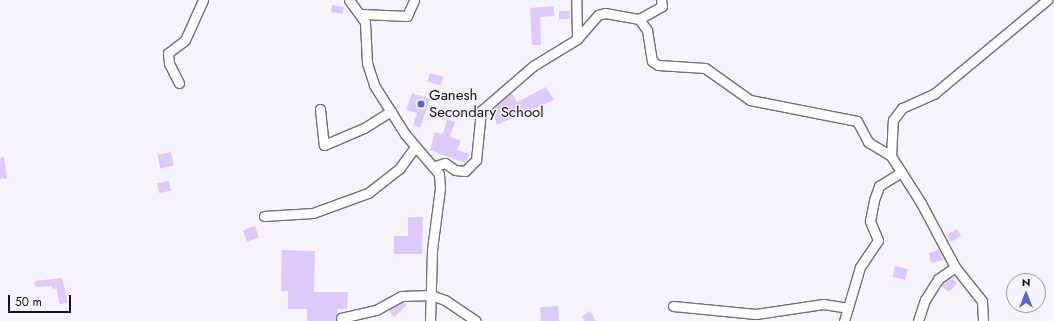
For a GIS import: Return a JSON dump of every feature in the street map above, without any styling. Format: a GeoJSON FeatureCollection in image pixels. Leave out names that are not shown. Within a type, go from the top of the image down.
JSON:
{"type":"FeatureCollection","features":[{"type":"Feature","properties":{"kind":"street"},"geometry":{"type":"LineString","coordinates":[[179,83],[169,63],[168,53],[185,40],[203,0]]}},
{"type":"Feature","properties":{"kind":"street"},"geometry":{"type":"LineString","coordinates":[[350,0],[362,14],[370,74],[391,111],[415,147],[435,166],[440,188],[432,250],[430,321]]}},
{"type":"Feature","properties":{"kind":"street"},"geometry":{"type":"LineString","coordinates":[[362,14],[407,16],[414,0]]}},
{"type":"Feature","properties":{"kind":"street"},"geometry":{"type":"LineString","coordinates":[[576,0],[577,40]]}},
{"type":"Feature","properties":{"kind":"street"},"geometry":{"type":"LineString","coordinates":[[435,166],[445,164],[455,170],[466,171],[476,160],[481,110],[533,66],[577,40],[598,15],[605,12],[639,19],[662,6],[661,0]]}},
{"type":"Feature","properties":{"kind":"street"},"geometry":{"type":"LineString","coordinates":[[891,156],[893,120],[902,108],[935,93],[1047,0]]}},
{"type":"Feature","properties":{"kind":"street"},"geometry":{"type":"LineString","coordinates":[[639,19],[647,30],[652,61],[658,65],[705,68],[750,100],[857,121],[868,142],[891,156],[921,203],[955,267],[982,301],[983,321]]}},
{"type":"Feature","properties":{"kind":"street"},"geometry":{"type":"LineString","coordinates":[[320,109],[324,145],[364,128],[391,111]]}},
{"type":"Feature","properties":{"kind":"street"},"geometry":{"type":"LineString","coordinates":[[264,216],[313,213],[368,193],[399,169],[415,147]]}},
{"type":"Feature","properties":{"kind":"street"},"geometry":{"type":"LineString","coordinates":[[844,321],[860,267],[878,240],[870,221],[876,193],[884,181],[900,172]]}},
{"type":"Feature","properties":{"kind":"street"},"geometry":{"type":"LineString","coordinates":[[918,321],[925,300],[938,279],[955,267]]}},
{"type":"Feature","properties":{"kind":"street"},"geometry":{"type":"LineString","coordinates":[[341,318],[376,310],[401,296],[431,295],[445,300],[476,321]]}},
{"type":"Feature","properties":{"kind":"street"},"geometry":{"type":"LineString","coordinates":[[673,306],[755,318],[823,304],[848,308]]}},
{"type":"Feature","properties":{"kind":"building"},"geometry":{"type":"Polygon","coordinates":[[[332,5],[344,7],[343,14],[331,12],[332,5]]]}},
{"type":"Feature","properties":{"kind":"building"},"geometry":{"type":"Polygon","coordinates":[[[554,6],[554,16],[540,17],[541,45],[532,45],[530,8],[554,6]]]}},
{"type":"Feature","properties":{"kind":"building"},"geometry":{"type":"Polygon","coordinates":[[[559,11],[570,11],[570,19],[559,19],[559,11]]]}},
{"type":"Feature","properties":{"kind":"building"},"geometry":{"type":"Polygon","coordinates":[[[430,73],[443,77],[441,86],[427,82],[430,73]]]}},
{"type":"Feature","properties":{"kind":"building"},"geometry":{"type":"Polygon","coordinates":[[[546,87],[554,100],[497,125],[492,110],[508,96],[512,93],[517,102],[546,87]]]}},
{"type":"Feature","properties":{"kind":"building"},"geometry":{"type":"Polygon","coordinates":[[[412,93],[430,99],[420,128],[413,125],[417,113],[406,110],[412,93]]]}},
{"type":"Feature","properties":{"kind":"building"},"geometry":{"type":"Polygon","coordinates":[[[447,119],[455,122],[450,136],[461,141],[457,150],[470,154],[465,163],[430,150],[435,132],[443,134],[447,119]]]}},
{"type":"Feature","properties":{"kind":"building"},"geometry":{"type":"Polygon","coordinates":[[[171,152],[174,166],[160,169],[157,155],[171,152]]]}},
{"type":"Feature","properties":{"kind":"building"},"geometry":{"type":"Polygon","coordinates":[[[4,157],[7,178],[0,179],[0,158],[4,157]]]}},
{"type":"Feature","properties":{"kind":"building"},"geometry":{"type":"Polygon","coordinates":[[[169,181],[171,191],[159,193],[157,183],[169,181]]]}},
{"type":"Feature","properties":{"kind":"building"},"geometry":{"type":"Polygon","coordinates":[[[408,217],[423,217],[422,254],[394,254],[394,236],[408,236],[408,217]]]}},
{"type":"Feature","properties":{"kind":"building"},"geometry":{"type":"Polygon","coordinates":[[[255,226],[259,237],[247,242],[243,230],[255,226]]]}},
{"type":"Feature","properties":{"kind":"building"},"geometry":{"type":"Polygon","coordinates":[[[957,229],[961,236],[951,242],[947,235],[957,229]]]}},
{"type":"Feature","properties":{"kind":"building"},"geometry":{"type":"Polygon","coordinates":[[[282,250],[315,251],[314,292],[348,292],[347,309],[338,309],[336,321],[307,321],[307,309],[288,309],[288,291],[281,291],[282,250]]]}},
{"type":"Feature","properties":{"kind":"building"},"geometry":{"type":"Polygon","coordinates":[[[939,250],[944,260],[931,263],[929,253],[939,250]]]}},
{"type":"Feature","properties":{"kind":"building"},"geometry":{"type":"Polygon","coordinates":[[[895,266],[908,269],[905,280],[893,277],[895,266]]]}},
{"type":"Feature","properties":{"kind":"building"},"geometry":{"type":"Polygon","coordinates":[[[951,277],[957,283],[949,292],[941,286],[951,277]]]}},
{"type":"Feature","properties":{"kind":"building"},"geometry":{"type":"Polygon","coordinates":[[[62,278],[68,303],[59,304],[57,289],[53,290],[52,286],[35,287],[34,281],[62,278]]]}},
{"type":"Feature","properties":{"kind":"building"},"geometry":{"type":"Polygon","coordinates":[[[404,302],[407,305],[394,317],[388,310],[404,302]]]}},
{"type":"Feature","properties":{"kind":"building"},"geometry":{"type":"Polygon","coordinates":[[[558,306],[559,321],[541,321],[540,307],[558,306]]]}},
{"type":"Feature","properties":{"kind":"building"},"geometry":{"type":"Polygon","coordinates":[[[590,311],[596,321],[585,321],[582,316],[590,311]]]}},
{"type":"Feature","properties":{"kind":"place","name":"Ganesh Secondary School"},"geometry":{"type":"Point","coordinates":[421,104]}}]}
